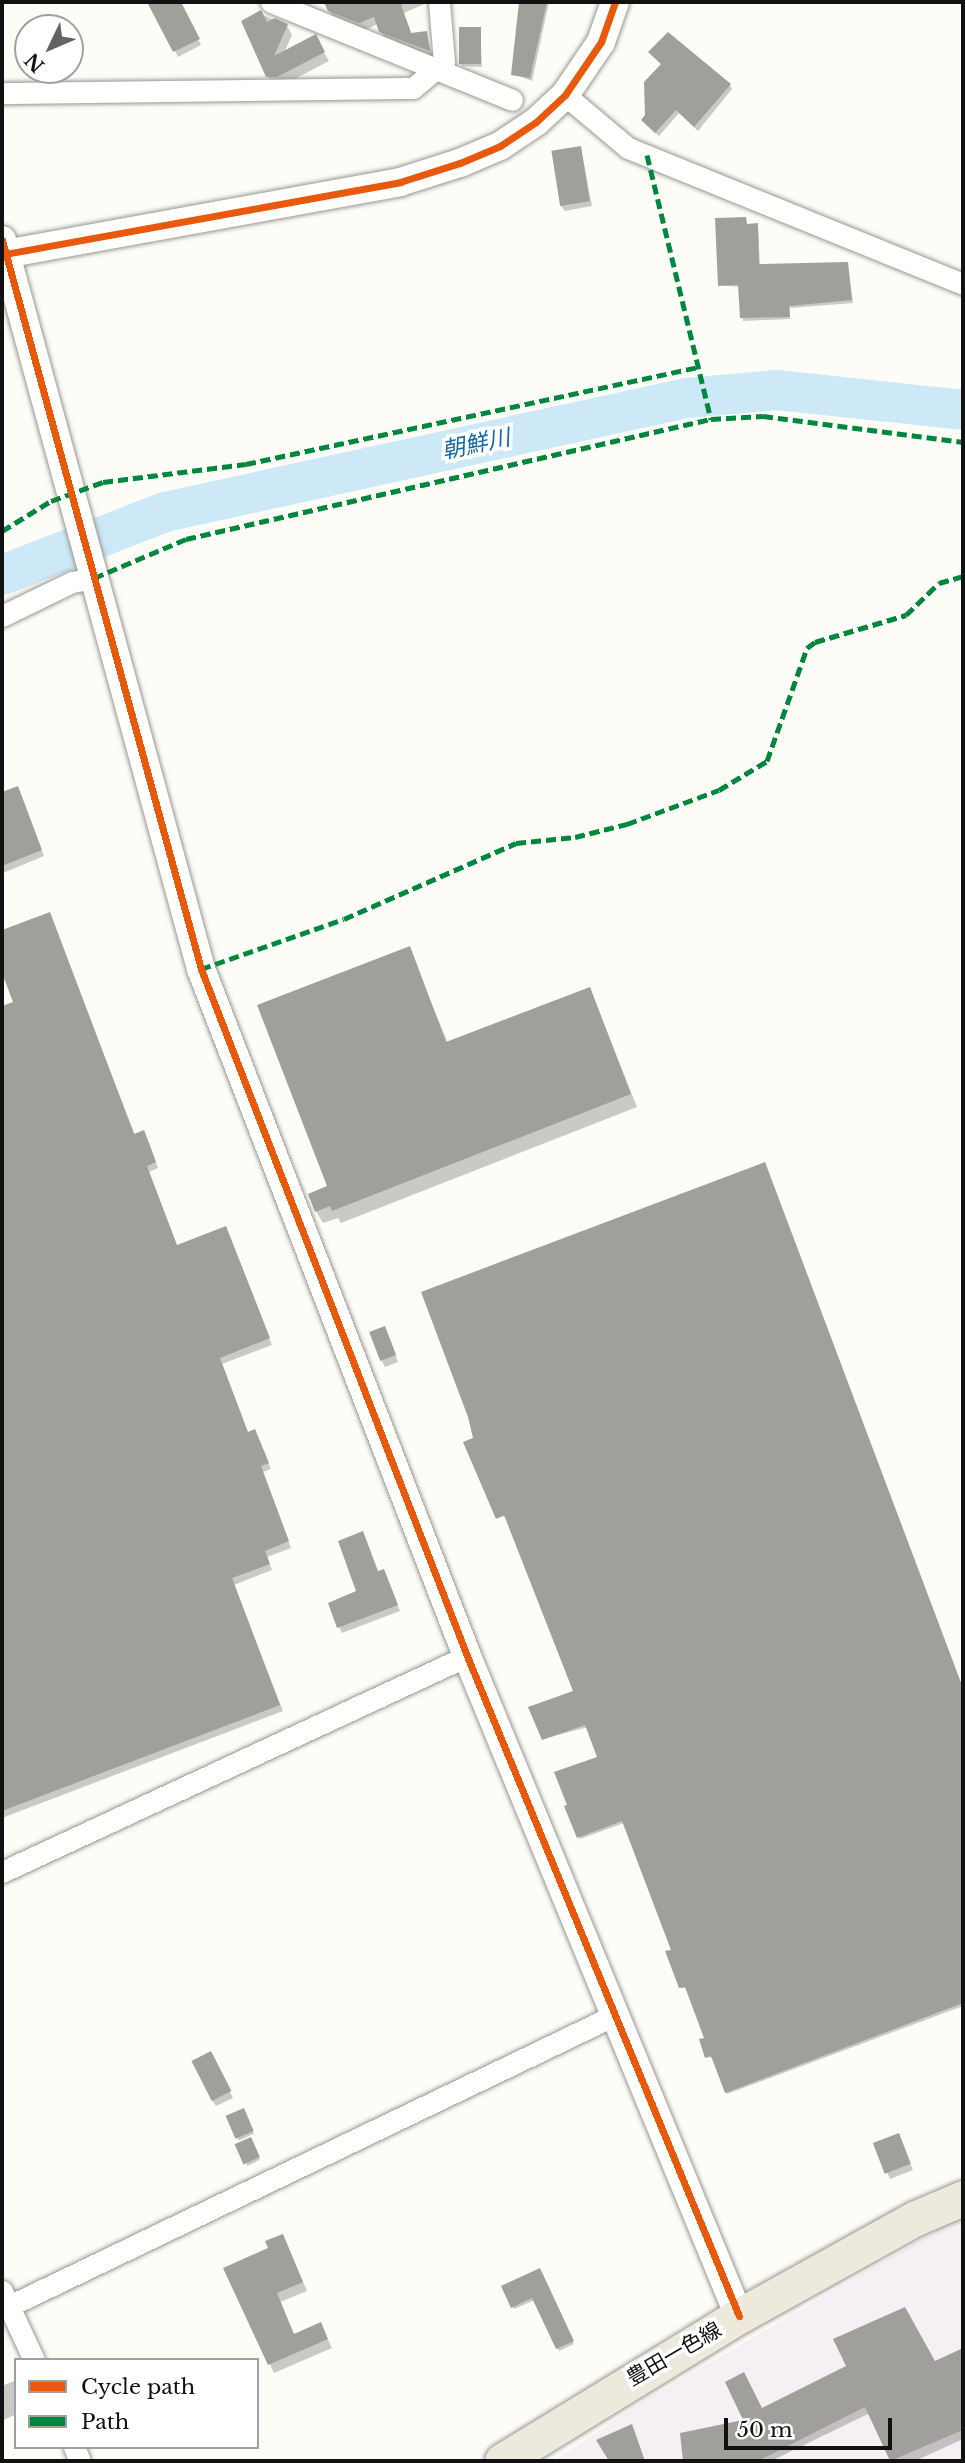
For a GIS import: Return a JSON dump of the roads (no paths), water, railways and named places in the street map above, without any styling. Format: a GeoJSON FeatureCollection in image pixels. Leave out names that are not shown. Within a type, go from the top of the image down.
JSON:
{"type":"FeatureCollection","features":[{"type":"Feature","properties":{"kind":"main road","name":"豊田一色線"},"geometry":{"type":"LineString","coordinates":[[502,2461],[739,2316],[916,2218],[963,2198]]}},
{"type":"Feature","properties":{"kind":"street"},"geometry":{"type":"LineString","coordinates":[[271,2],[512,100]]}},
{"type":"Feature","properties":{"kind":"street"},"geometry":{"type":"LineString","coordinates":[[302,2],[315,22]]}},
{"type":"Feature","properties":{"kind":"street"},"geometry":{"type":"LineString","coordinates":[[2,93],[405,89],[418,86],[438,71],[443,62],[439,2]]}},
{"type":"Feature","properties":{"kind":"street"},"geometry":{"type":"LineString","coordinates":[[615,2],[601,42],[565,94],[536,122],[500,146],[400,182],[4,247],[201,969],[467,1656],[739,2316]]}},
{"type":"Feature","properties":{"kind":"street"},"geometry":{"type":"LineString","coordinates":[[565,94],[628,148],[963,284]]}},
{"type":"Feature","properties":{"kind":"street"},"geometry":{"type":"LineString","coordinates":[[2,616],[91,570]]}},
{"type":"Feature","properties":{"kind":"street"},"geometry":{"type":"LineString","coordinates":[[2,1872],[467,1656]]}},
{"type":"Feature","properties":{"kind":"street"},"geometry":{"type":"LineString","coordinates":[[33,2358],[5,2299],[615,2015]]}},
{"type":"Feature","properties":{"kind":"waterway","name":"朝鮮川"},"geometry":{"type":"LineString","coordinates":[[2,575],[165,512],[687,398],[777,390],[963,410]]}}]}
